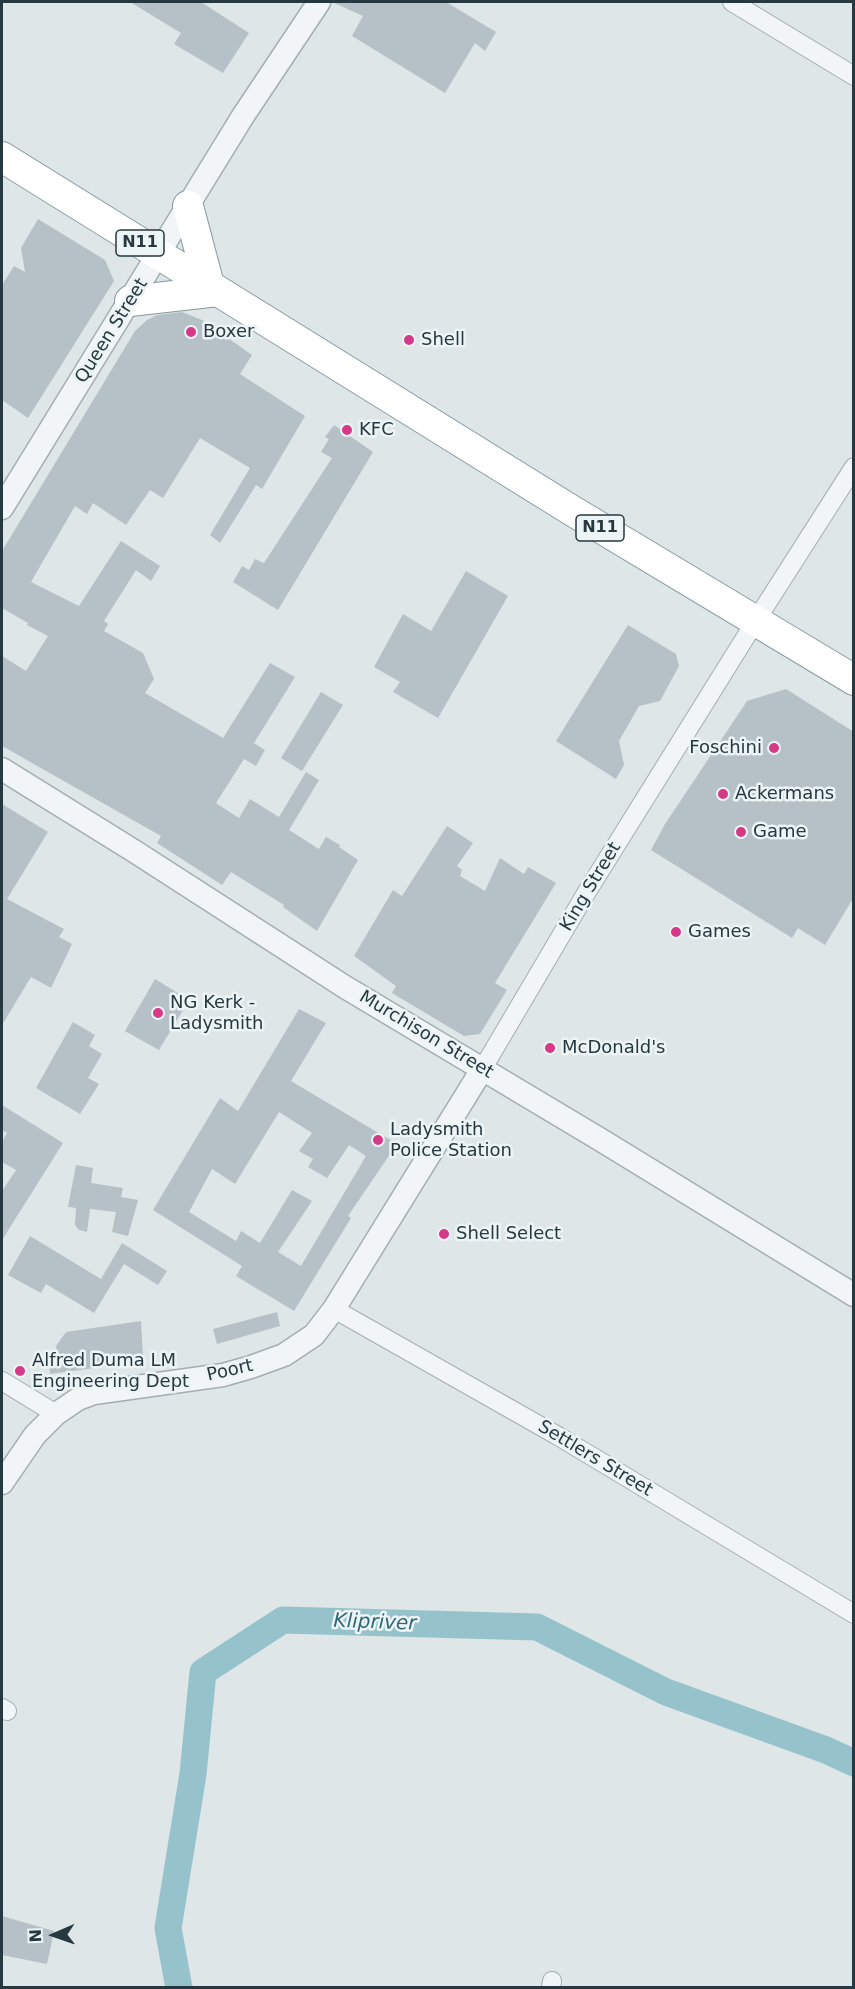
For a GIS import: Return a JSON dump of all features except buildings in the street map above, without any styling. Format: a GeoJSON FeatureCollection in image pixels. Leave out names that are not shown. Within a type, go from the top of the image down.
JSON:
{"type":"FeatureCollection","features":[{"type":"Feature","properties":{"kind":"highway","name":"N11"},"geometry":{"type":"LineString","coordinates":[[2,157],[562,505],[854,680]]}},
{"type":"Feature","properties":{"kind":"highway"},"geometry":{"type":"LineString","coordinates":[[130,301],[213,288],[188,206]]}},
{"type":"Feature","properties":{"kind":"street","name":"Queen Street"},"geometry":{"type":"LineString","coordinates":[[2,508],[243,116],[319,2]]}},
{"type":"Feature","properties":{"kind":"street"},"geometry":{"type":"LineString","coordinates":[[732,2],[854,76]]}},
{"type":"Feature","properties":{"kind":"street","name":"King Street"},"geometry":{"type":"LineString","coordinates":[[334,1310],[483,1068],[585,895],[754,622],[854,467]]}},
{"type":"Feature","properties":{"kind":"street","name":"Murchison Street"},"geometry":{"type":"LineString","coordinates":[[2,769],[345,987],[483,1068],[854,1295]]}},
{"type":"Feature","properties":{"kind":"street","name":"Poort"},"geometry":{"type":"LineString","coordinates":[[2,1483],[34,1436],[56,1414],[78,1399],[94,1393],[223,1375],[264,1364],[304,1343],[334,1310]]}},
{"type":"Feature","properties":{"kind":"street","name":"Settlers Street"},"geometry":{"type":"LineString","coordinates":[[334,1310],[558,1436],[854,1614]]}},
{"type":"Feature","properties":{"kind":"street"},"geometry":{"type":"LineString","coordinates":[[2,1381],[56,1414]]}},
{"type":"Feature","properties":{"kind":"waterway","name":"Klipriver"},"geometry":{"type":"LineString","coordinates":[[179,1988],[168,1928],[193,1774],[203,1672],[283,1620],[537,1627],[666,1692],[826,1750],[854,1763]]}},
{"type":"Feature","properties":{"kind":"place","name":"Boxer"},"geometry":{"type":"Point","coordinates":[191,332]}},
{"type":"Feature","properties":{"kind":"place","name":"Shell"},"geometry":{"type":"Point","coordinates":[409,340]}},
{"type":"Feature","properties":{"kind":"place","name":"KFC"},"geometry":{"type":"Point","coordinates":[347,430]}},
{"type":"Feature","properties":{"kind":"place","name":"Foschini"},"geometry":{"type":"Point","coordinates":[774,748]}},
{"type":"Feature","properties":{"kind":"place","name":"Ackermans"},"geometry":{"type":"Point","coordinates":[723,794]}},
{"type":"Feature","properties":{"kind":"place","name":"Game"},"geometry":{"type":"Point","coordinates":[741,832]}},
{"type":"Feature","properties":{"kind":"place","name":"Games"},"geometry":{"type":"Point","coordinates":[676,932]}},
{"type":"Feature","properties":{"kind":"place","name":"NG Kerk - Ladysmith"},"geometry":{"type":"Point","coordinates":[158,1013]}},
{"type":"Feature","properties":{"kind":"place","name":"McDonald's"},"geometry":{"type":"Point","coordinates":[550,1048]}},
{"type":"Feature","properties":{"kind":"place","name":"Ladysmith Police Station"},"geometry":{"type":"Point","coordinates":[378,1140]}},
{"type":"Feature","properties":{"kind":"place","name":"Shell Select"},"geometry":{"type":"Point","coordinates":[444,1234]}},
{"type":"Feature","properties":{"kind":"place","name":"Alfred Duma LM Engineering Dept"},"geometry":{"type":"Point","coordinates":[20,1371]}}]}
